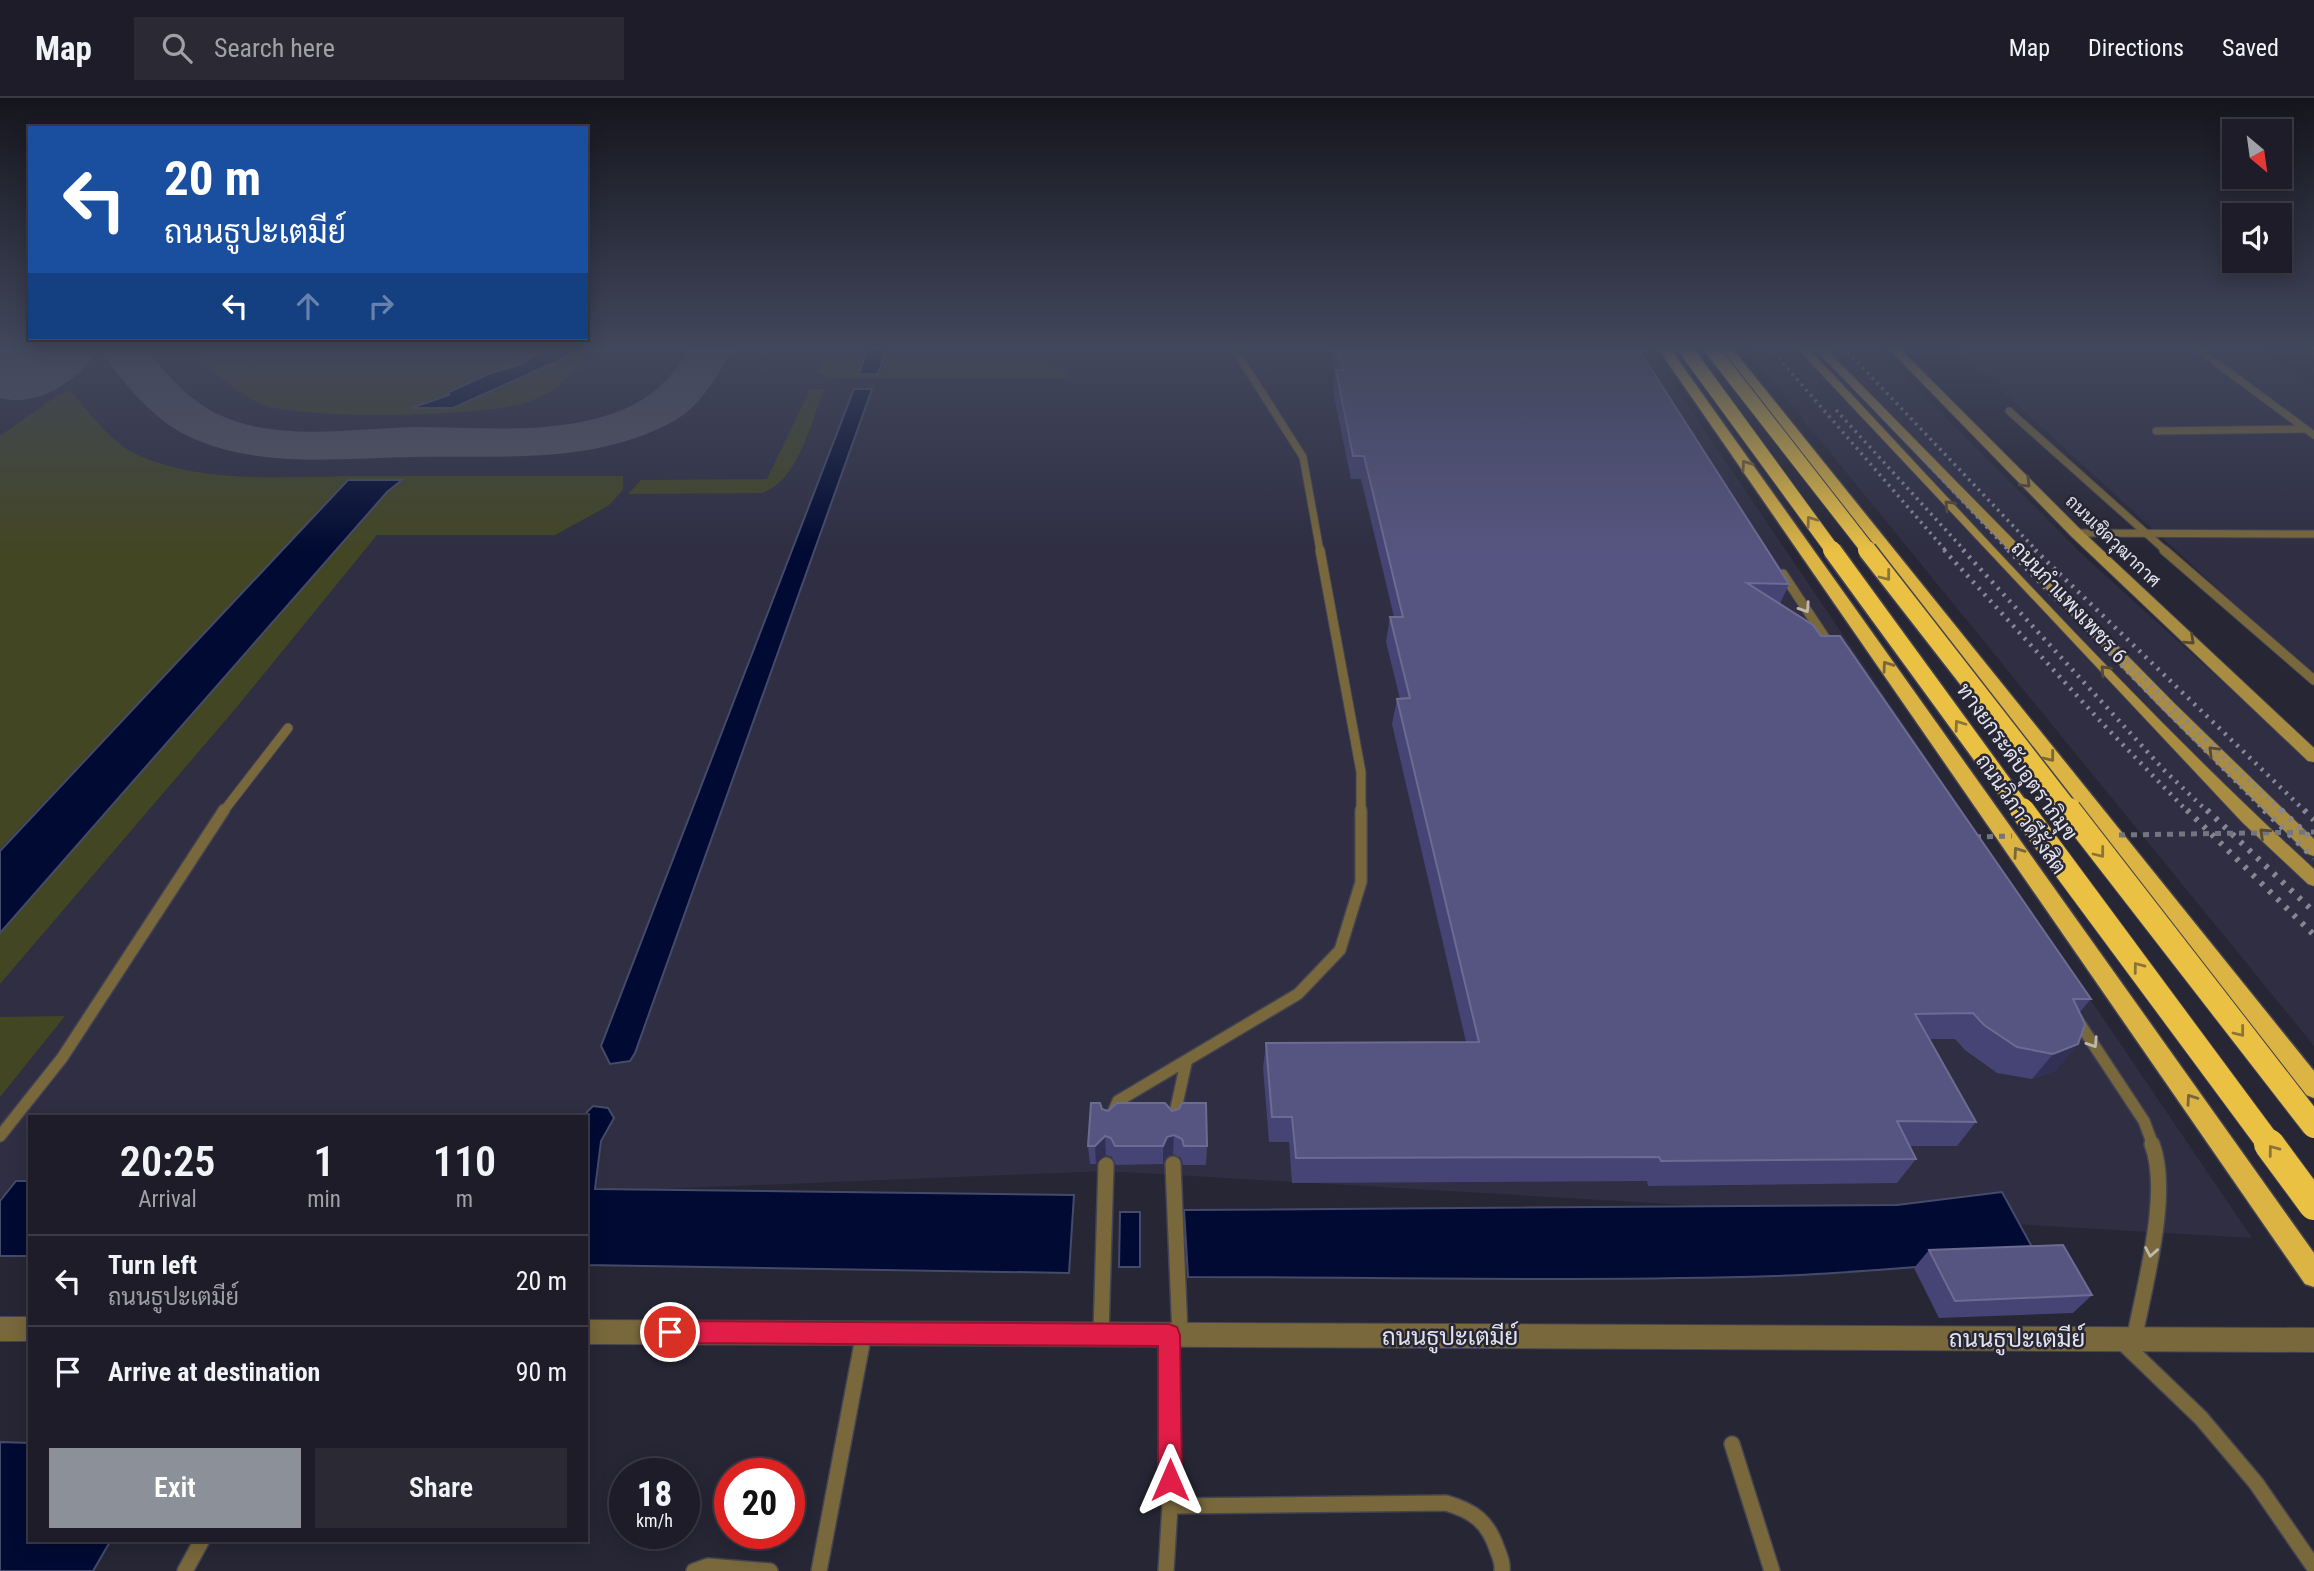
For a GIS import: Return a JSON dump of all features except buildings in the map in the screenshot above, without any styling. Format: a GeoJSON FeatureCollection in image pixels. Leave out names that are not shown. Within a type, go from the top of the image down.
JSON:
{"type":"FeatureCollection","features":[{"type":"Feature","properties":{"kind":"highway","name":"ถนนวิภาวดีรังสิต"},"geometry":{"type":"LineString","coordinates":[[1711,416],[2314,1275]]}},
{"type":"Feature","properties":{"kind":"highway","name":"ทางยกระดับอุตราภิมุข"},"geometry":{"type":"LineString","coordinates":[[1734,416],[2314,1205]]}},
{"type":"Feature","properties":{"kind":"highway","name":"ทางยกระดับอุตราภิมุข"},"geometry":{"type":"LineString","coordinates":[[1763,416],[2314,1126]]}},
{"type":"Feature","properties":{"kind":"highway"},"geometry":{"type":"LineString","coordinates":[[1780,416],[2314,1088]]}},
{"type":"Feature","properties":{"kind":"main road","name":"ถนนกำแพงเพชร 6"},"geometry":{"type":"LineString","coordinates":[[1866,416],[2116,682],[2249,819],[2314,879]]}},
{"type":"Feature","properties":{"kind":"main road","name":"ถนนกำแพงเพชร 6"},"geometry":{"type":"LineString","coordinates":[[1885,416],[2168,706],[2314,850]]}},
{"type":"Feature","properties":{"kind":"main road","name":"ถนนเชิดวุฒากาศ"},"geometry":{"type":"LineString","coordinates":[[1960,416],[2076,533],[2314,757]]}},
{"type":"Feature","properties":{"kind":"street"},"geometry":{"type":"LineString","coordinates":[[0,1329],[28,1329]]}},
{"type":"Feature","properties":{"kind":"street","name":"ถนนธูปะเตมีย์"},"geometry":{"type":"LineString","coordinates":[[588,1332],[2314,1340]]}},
{"type":"Feature","properties":{"kind":"lane"},"geometry":{"type":"LineString","coordinates":[[1110,1122],[1118,1101],[1298,994],[1340,950],[1361,882],[1361,772],[1303,457],[1279,416]]}},
{"type":"Feature","properties":{"kind":"lane"},"geometry":{"type":"LineString","coordinates":[[2014,416],[2251,628],[2314,680]]}},
{"type":"Feature","properties":{"kind":"lane"},"geometry":{"type":"LineString","coordinates":[[2287,416],[2314,435]]}},
{"type":"Feature","properties":{"kind":"lane"},"geometry":{"type":"LineString","coordinates":[[2156,430],[2305,429]]}},
{"type":"Feature","properties":{"kind":"lane"},"geometry":{"type":"LineString","coordinates":[[2076,533],[2314,534]]}},
{"type":"Feature","properties":{"kind":"lane"},"geometry":{"type":"LineString","coordinates":[[1777,566],[1839,659]]}},
{"type":"Feature","properties":{"kind":"lane"},"geometry":{"type":"LineString","coordinates":[[2302,671],[2314,670]]}},
{"type":"Feature","properties":{"kind":"lane"},"geometry":{"type":"LineString","coordinates":[[0,1136],[62,1058],[210,829],[288,727]]}},
{"type":"Feature","properties":{"kind":"lane"},"geometry":{"type":"LineString","coordinates":[[2068,1005],[2144,1121],[2159,1161],[2156,1224],[2127,1340],[2201,1418],[2256,1483],[2314,1567]]}},
{"type":"Feature","properties":{"kind":"lane"},"geometry":{"type":"LineString","coordinates":[[1173,1122],[1186,1063]]}},
{"type":"Feature","properties":{"kind":"lane"},"geometry":{"type":"LineString","coordinates":[[1166,1571],[1170,1506],[1171,1369],[1177,1283],[1173,1164]]}},
{"type":"Feature","properties":{"kind":"lane"},"geometry":{"type":"LineString","coordinates":[[1101,1335],[1106,1165]]}},
{"type":"Feature","properties":{"kind":"lane"},"geometry":{"type":"LineString","coordinates":[[819,1571],[864,1333]]}},
{"type":"Feature","properties":{"kind":"lane"},"geometry":{"type":"LineString","coordinates":[[1732,1444],[1772,1571]]}},
{"type":"Feature","properties":{"kind":"lane"},"geometry":{"type":"LineString","coordinates":[[1170,1506],[1469,1508],[1490,1528],[1503,1565],[1502,1571]]}},
{"type":"Feature","properties":{"kind":"lane"},"geometry":{"type":"LineString","coordinates":[[185,1571],[201,1542]]}},
{"type":"Feature","properties":{"kind":"lane"},"geometry":{"type":"LineString","coordinates":[[694,1571],[708,1566],[770,1571]]}},
{"type":"Feature","properties":{"kind":"path"},"geometry":{"type":"LineString","coordinates":[[2106,835],[2314,832]]}},
{"type":"Feature","properties":{"kind":"path"},"geometry":{"type":"LineString","coordinates":[[1975,837],[2014,836]]}},
{"type":"Feature","properties":{"kind":"shaded area"},"geometry":{"type":"Polygon","coordinates":[[[0,416],[1695,416],[2252,1238],[1106,1171],[588,1192],[588,1115],[28,1115],[28,1197],[0,1197],[0,416]]]}},
{"type":"Feature","properties":{"kind":"shaded area"},"geometry":{"type":"Polygon","coordinates":[[[1800,416],[1944,416],[2082,554],[2314,765],[2314,1046],[1800,416]]]}},
{"type":"Feature","properties":{"kind":"shaded area"},"geometry":{"type":"Polygon","coordinates":[[[2029,416],[2314,416],[2314,677],[2029,416]]]}},
{"type":"Feature","properties":{"kind":"green space"},"geometry":{"type":"Polygon","coordinates":[[[29,416],[92,416],[120,444],[140,456],[166,465],[221,475],[623,476],[623,490],[608,506],[555,535],[377,535],[236,708],[0,984],[0,933],[387,492],[401,481],[348,481],[0,849],[0,436],[29,416]]]}},
{"type":"Feature","properties":{"kind":"green space"},"geometry":{"type":"Polygon","coordinates":[[[797,416],[814,416],[794,463],[775,486],[762,493],[628,494],[641,480],[767,479],[797,416]]]}},
{"type":"Feature","properties":{"kind":"green space"},"geometry":{"type":"Polygon","coordinates":[[[65,1016],[0,1097],[0,1017],[65,1016]]]}},
{"type":"Feature","properties":{"kind":"water"},"geometry":{"type":"Polygon","coordinates":[[[844,416],[862,416],[635,1053],[630,1061],[610,1064],[601,1046],[844,416]]]}},
{"type":"Feature","properties":{"kind":"water"},"geometry":{"type":"Polygon","coordinates":[[[348,480],[402,480],[387,492],[0,933],[0,851],[348,480]]]}},
{"type":"Feature","properties":{"kind":"water"},"geometry":{"type":"Polygon","coordinates":[[[593,1106],[608,1108],[614,1118],[601,1141],[595,1189],[1074,1195],[1069,1273],[588,1265],[588,1115],[584,1115],[593,1106]]]}},
{"type":"Feature","properties":{"kind":"water"},"geometry":{"type":"Polygon","coordinates":[[[16,1181],[28,1181],[28,1256],[0,1256],[0,1201],[16,1181]]]}},
{"type":"Feature","properties":{"kind":"water"},"geometry":{"type":"Polygon","coordinates":[[[2002,1192],[2038,1258],[1808,1275],[1702,1278],[1188,1277],[1184,1210],[1897,1205],[2002,1192]]]}},
{"type":"Feature","properties":{"kind":"water"},"geometry":{"type":"Polygon","coordinates":[[[1120,1212],[1140,1212],[1140,1267],[1119,1267],[1120,1212]]]}},
{"type":"Feature","properties":{"kind":"water"},"geometry":{"type":"Polygon","coordinates":[[[0,1442],[28,1443],[28,1542],[110,1542],[93,1571],[0,1571],[0,1442]]]}},
{"type":"Feature","properties":{"kind":"taxiway"},"geometry":{"type":"LineString","coordinates":[[187,416],[204,426],[228,435],[310,445],[491,443],[562,439],[618,427],[647,416]]}},
{"type":"Feature","properties":{"kind":"railway"},"geometry":{"type":"LineString","coordinates":[[1829,416],[1946,551]]}},
{"type":"Feature","properties":{"kind":"railway"},"geometry":{"type":"LineString","coordinates":[[1841,416],[1965,551]]}},
{"type":"Feature","properties":{"kind":"railway"},"geometry":{"type":"LineString","coordinates":[[1883,416],[2009,551]]}},
{"type":"Feature","properties":{"kind":"railway"},"geometry":{"type":"LineString","coordinates":[[1908,416],[2037,551]]}},
{"type":"Feature","properties":{"kind":"railway"},"geometry":{"type":"LineString","coordinates":[[1944,550],[2101,722],[2188,812]]}},
{"type":"Feature","properties":{"kind":"railway"},"geometry":{"type":"LineString","coordinates":[[1963,550],[2164,770],[2208,812]]}},
{"type":"Feature","properties":{"kind":"railway"},"geometry":{"type":"LineString","coordinates":[[2008,550],[2265,811]]}},
{"type":"Feature","properties":{"kind":"railway"},"geometry":{"type":"LineString","coordinates":[[2035,550],[2306,812]]}},
{"type":"Feature","properties":{"kind":"railway"},"geometry":{"type":"LineString","coordinates":[[2067,600],[2219,753],[2283,812]]}},
{"type":"Feature","properties":{"kind":"railway"},"geometry":{"type":"LineString","coordinates":[[2187,810],[2314,935]]}},
{"type":"Feature","properties":{"kind":"railway"},"geometry":{"type":"LineString","coordinates":[[2207,810],[2314,912]]}},
{"type":"Feature","properties":{"kind":"railway"},"geometry":{"type":"LineString","coordinates":[[2281,810],[2314,841]]}},
{"type":"Feature","properties":{"kind":"railway"},"geometry":{"type":"LineString","coordinates":[[2265,811],[2314,858]]}},
{"type":"Feature","properties":{"kind":"railway"},"geometry":{"type":"LineString","coordinates":[[2306,812],[2314,820]]}},
{"type":"Feature","properties":{"kind":"route"},"geometry":{"type":"LineString","coordinates":[[670,1332],[1169,1335],[1170,1480]]}}]}
